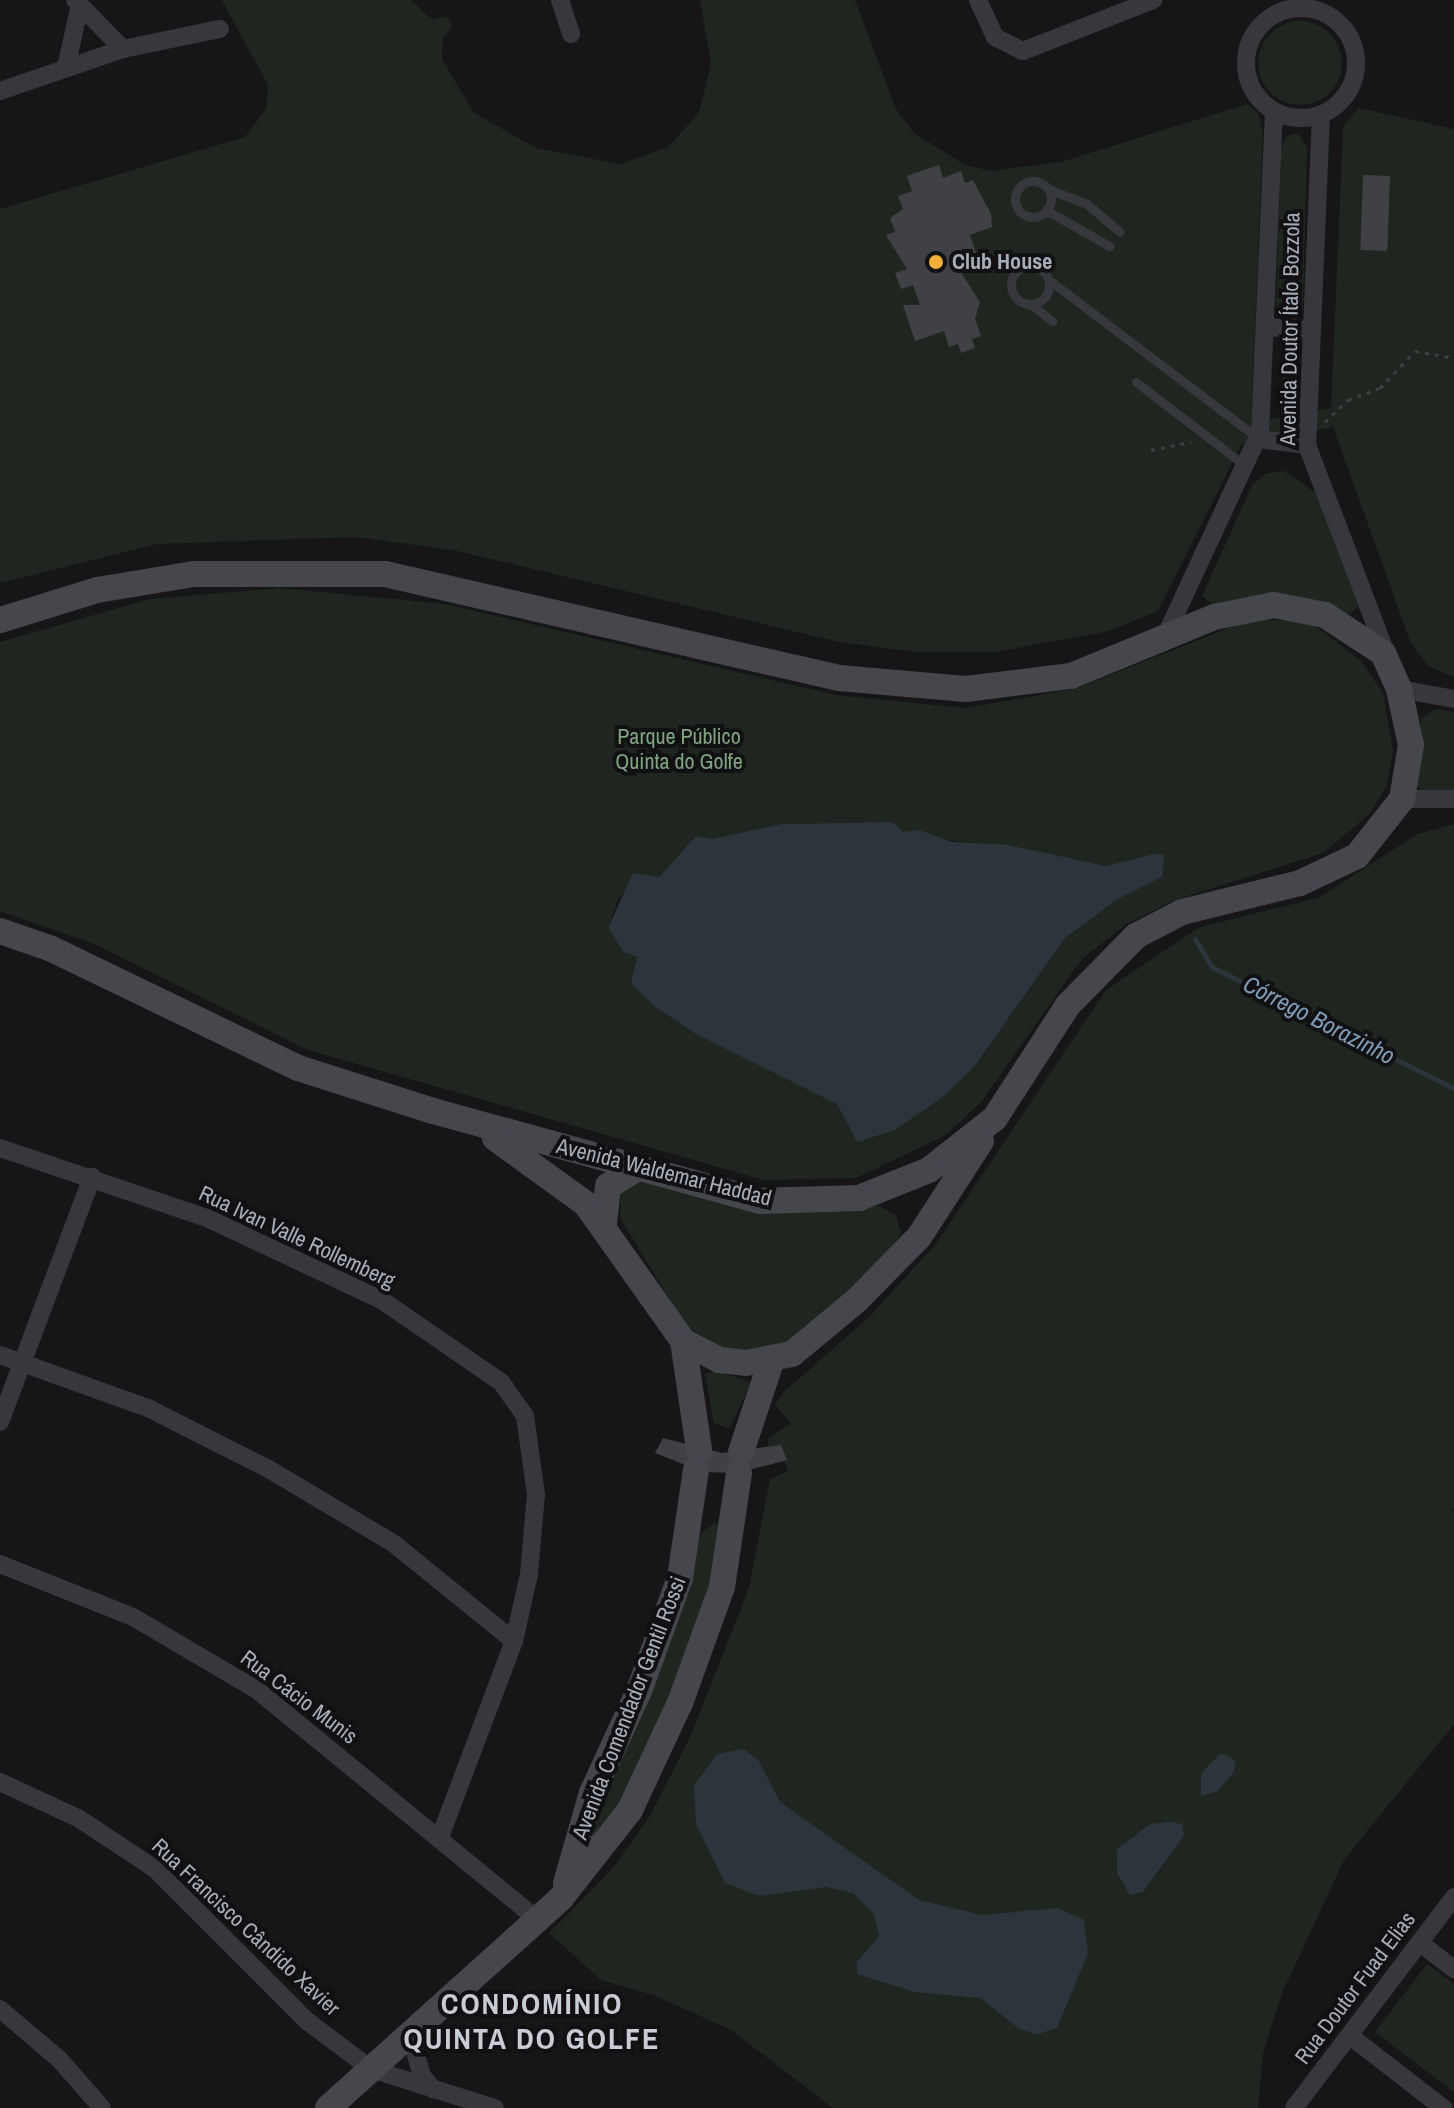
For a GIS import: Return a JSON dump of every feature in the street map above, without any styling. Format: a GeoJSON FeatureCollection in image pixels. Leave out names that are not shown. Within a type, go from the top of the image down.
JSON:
{"type":"FeatureCollection","features":[{"type":"Feature","properties":{"kind":"main road","name":"Avenida Waldemar Haddad"},"geometry":{"type":"LineString","coordinates":[[0,620],[147,580],[278,570],[385,574],[450,585],[904,688],[1026,685],[1117,662],[1214,617],[1274,605],[1325,615],[1353,628],[1383,653],[1396,680],[1411,745],[1402,799],[1357,856],[1331,873],[1182,912],[1136,936],[1068,1005],[995,1118],[929,1170],[859,1198],[760,1201],[433,1111],[298,1068],[52,949],[0,931]]}},
{"type":"Feature","properties":{"kind":"main road"},"geometry":{"type":"LineString","coordinates":[[433,1111],[511,1145],[604,1224],[683,1341],[719,1360],[771,1362],[808,1343],[893,1266],[995,1118]]}},
{"type":"Feature","properties":{"kind":"main road"},"geometry":{"type":"LineString","coordinates":[[604,1224],[608,1186],[638,1168]]}},
{"type":"Feature","properties":{"kind":"main road","name":"Avenida Comendador Gentil Rossi"},"geometry":{"type":"LineString","coordinates":[[561,1898],[592,1793],[639,1691],[680,1578],[699,1451],[683,1341]]}},
{"type":"Feature","properties":{"kind":"main road","name":"Avenida Comendador Gentil Rossi"},"geometry":{"type":"LineString","coordinates":[[328,2108],[561,1898],[630,1810],[680,1703],[722,1587],[741,1454],[771,1362]]}},
{"type":"Feature","properties":{"kind":"main road"},"geometry":{"type":"LineString","coordinates":[[699,1451],[741,1454]]}},
{"type":"Feature","properties":{"kind":"main road"},"geometry":{"type":"LineString","coordinates":[[693,1505],[735,1512]]}},
{"type":"Feature","properties":{"kind":"street"},"geometry":{"type":"LineString","coordinates":[[560,0],[571,34]]}},
{"type":"Feature","properties":{"kind":"street"},"geometry":{"type":"LineString","coordinates":[[978,0],[995,37],[1023,51],[1153,0]]}},
{"type":"Feature","properties":{"kind":"street"},"geometry":{"type":"LineString","coordinates":[[77,5],[123,49]]}},
{"type":"Feature","properties":{"kind":"street"},"geometry":{"type":"LineString","coordinates":[[66,68],[77,5]]}},
{"type":"Feature","properties":{"kind":"street"},"geometry":{"type":"LineString","coordinates":[[1316,5],[1348,33],[1357,71],[1344,98],[1321,115],[1274,112],[1258,99],[1245,62],[1249,42],[1276,6],[1316,5]]}},
{"type":"Feature","properties":{"kind":"street"},"geometry":{"type":"LineString","coordinates":[[0,91],[123,49],[220,29]]}},
{"type":"Feature","properties":{"kind":"street","name":"Avenida Doutor Ítalo Bozzola"},"geometry":{"type":"LineString","coordinates":[[1163,641],[1259,439],[1274,112]]}},
{"type":"Feature","properties":{"kind":"street","name":"Avenida Doutor Ítalo Bozzola"},"geometry":{"type":"LineString","coordinates":[[1321,115],[1307,445],[1396,680]]}},
{"type":"Feature","properties":{"kind":"street"},"geometry":{"type":"LineString","coordinates":[[1265,327],[1312,330]]}},
{"type":"Feature","properties":{"kind":"street"},"geometry":{"type":"LineString","coordinates":[[1259,439],[1307,445]]}},
{"type":"Feature","properties":{"kind":"street"},"geometry":{"type":"LineString","coordinates":[[1396,680],[1454,699]]}},
{"type":"Feature","properties":{"kind":"street"},"geometry":{"type":"LineString","coordinates":[[1402,799],[1454,799]]}},
{"type":"Feature","properties":{"kind":"street","name":"Rua Ivan Valle Rollemberg"},"geometry":{"type":"LineString","coordinates":[[0,1148],[207,1218],[383,1301],[501,1382],[525,1416],[536,1494],[529,1574],[514,1641],[439,1839]]}},
{"type":"Feature","properties":{"kind":"street"},"geometry":{"type":"LineString","coordinates":[[0,1422],[92,1177]]}},
{"type":"Feature","properties":{"kind":"street"},"geometry":{"type":"LineString","coordinates":[[0,1355],[148,1408],[267,1468],[393,1543],[514,1641]]}},
{"type":"Feature","properties":{"kind":"street","name":"Rua Cácio Munis"},"geometry":{"type":"LineString","coordinates":[[0,1564],[133,1617],[257,1690],[538,1920]]}},
{"type":"Feature","properties":{"kind":"street","name":"Rua Francisco Cândido Xavier"},"geometry":{"type":"LineString","coordinates":[[0,1782],[78,1818],[155,1869],[307,2021],[371,2069],[436,2092],[495,2108]]}},
{"type":"Feature","properties":{"kind":"street"},"geometry":{"type":"LineString","coordinates":[[415,1819],[451,1804]]}},
{"type":"Feature","properties":{"kind":"street","name":"Rua Doutor Fuad Elias"},"geometry":{"type":"LineString","coordinates":[[1294,2108],[1454,1897]]}},
{"type":"Feature","properties":{"kind":"street"},"geometry":{"type":"LineString","coordinates":[[1420,1943],[1454,1969]]}},
{"type":"Feature","properties":{"kind":"street"},"geometry":{"type":"LineString","coordinates":[[0,2009],[59,2059],[102,2108]]}},
{"type":"Feature","properties":{"kind":"street"},"geometry":{"type":"LineString","coordinates":[[410,2034],[422,2076],[436,2092]]}},
{"type":"Feature","properties":{"kind":"street"},"geometry":{"type":"LineString","coordinates":[[1350,2036],[1443,2108]]}},
{"type":"Feature","properties":{"kind":"lane"},"geometry":{"type":"LineString","coordinates":[[1109,246],[1046,210],[1027,215],[1015,196],[1029,181],[1087,204],[1120,232]]}},
{"type":"Feature","properties":{"kind":"lane"},"geometry":{"type":"LineString","coordinates":[[1046,210],[1048,189]]}},
{"type":"Feature","properties":{"kind":"lane"},"geometry":{"type":"LineString","coordinates":[[1052,321],[1014,296],[1015,273],[1034,266],[1259,439]]}},
{"type":"Feature","properties":{"kind":"lane"},"geometry":{"type":"LineString","coordinates":[[1032,305],[1044,299],[1049,280]]}},
{"type":"Feature","properties":{"kind":"lane"},"geometry":{"type":"LineString","coordinates":[[1136,382],[1247,468]]}},
{"type":"Feature","properties":{"kind":"green space"},"geometry":{"type":"Polygon","coordinates":[[[222,0],[411,0],[431,19],[448,17],[452,27],[443,38],[442,59],[474,113],[536,148],[620,164],[668,147],[699,113],[711,64],[700,0],[855,0],[896,109],[914,133],[965,165],[992,171],[1061,162],[1247,104],[1259,114],[1263,135],[1251,423],[1281,417],[1284,341],[1297,350],[1293,415],[1331,408],[1343,128],[1349,119],[1359,108],[1454,129],[1454,677],[1428,666],[1410,641],[1333,427],[1241,445],[1158,611],[1109,631],[995,652],[917,652],[839,642],[453,550],[356,537],[157,544],[0,583],[0,209],[245,137],[266,109],[268,85],[222,0]]]}},
{"type":"Feature","properties":{"kind":"green space"},"geometry":{"type":"Polygon","coordinates":[[[1300,21],[1316,24],[1330,33],[1339,47],[1342,63],[1339,79],[1330,93],[1316,102],[1300,105],[1284,102],[1270,93],[1261,79],[1258,63],[1261,47],[1270,33],[1284,24],[1300,21]]]}},
{"type":"Feature","properties":{"kind":"green space"},"geometry":{"type":"Polygon","coordinates":[[[1298,133],[1307,148],[1303,307],[1296,320],[1285,321],[1276,311],[1281,149],[1286,136],[1298,133]]]}},
{"type":"Feature","properties":{"kind":"green space"},"geometry":{"type":"Polygon","coordinates":[[[1285,471],[1316,493],[1359,606],[1350,614],[1214,606],[1202,596],[1252,485],[1267,473],[1285,471]]]}},
{"type":"Feature","properties":{"kind":"green space","name":"Parque Público Quinta do Golfe"},"geometry":{"type":"Polygon","coordinates":[[[279,588],[445,604],[836,695],[965,708],[1075,689],[1251,619],[1310,622],[1361,661],[1383,693],[1393,750],[1387,786],[1369,815],[1323,853],[1175,900],[1125,925],[1081,960],[982,1101],[946,1135],[856,1178],[764,1180],[308,1050],[94,944],[0,911],[0,642],[150,599],[279,588]],[[892,822],[781,824],[712,839],[696,836],[659,877],[645,876],[618,899],[608,928],[637,957],[631,983],[653,1005],[837,1104],[857,1142],[974,1067],[1065,938],[1118,899],[1162,877],[1163,854],[1106,866],[904,832],[892,822]]]}},
{"type":"Feature","properties":{"kind":"green space"},"geometry":{"type":"Polygon","coordinates":[[[1435,709],[1454,712],[1454,793],[1422,792],[1417,784],[1421,719],[1435,709]]]}},
{"type":"Feature","properties":{"kind":"green space"},"geometry":{"type":"Polygon","coordinates":[[[1454,824],[1454,1509],[1448,1508],[1454,1511],[1454,1724],[1344,1860],[1283,1991],[1263,2053],[1258,2108],[833,2108],[731,2030],[656,1996],[601,1980],[549,1933],[613,1868],[648,1819],[688,1742],[749,1588],[770,1479],[788,1471],[780,1450],[768,1453],[768,1438],[791,1423],[775,1405],[784,1392],[869,1317],[935,1245],[1106,990],[1200,927],[1318,898],[1418,834],[1454,824]]]}},
{"type":"Feature","properties":{"kind":"green space"},"geometry":{"type":"Polygon","coordinates":[[[639,1181],[772,1213],[879,1206],[896,1215],[901,1233],[885,1259],[801,1335],[764,1352],[725,1350],[686,1326],[620,1218],[621,1192],[639,1181]]]}},
{"type":"Feature","properties":{"kind":"green space"},"geometry":{"type":"Polygon","coordinates":[[[715,1371],[752,1382],[729,1429],[714,1423],[705,1374],[715,1371]]]}},
{"type":"Feature","properties":{"kind":"green space"},"geometry":{"type":"Polygon","coordinates":[[[715,1522],[722,1531],[699,1627],[626,1797],[581,1854],[665,1657],[700,1534],[715,1522]]]}},
{"type":"Feature","properties":{"kind":"green space"},"geometry":{"type":"Polygon","coordinates":[[[1427,1964],[1454,1984],[1454,2092],[1375,2032],[1427,1964]]]}},
{"type":"Feature","properties":{"kind":"shaded area"},"geometry":{"type":"Polygon","coordinates":[[[892,822],[904,832],[919,830],[953,842],[1008,845],[1106,866],[1154,854],[1163,854],[1164,863],[1162,877],[1118,899],[1065,938],[974,1067],[944,1096],[895,1130],[857,1142],[837,1104],[696,1034],[653,1005],[631,983],[637,957],[624,952],[608,928],[633,873],[659,877],[696,836],[712,839],[781,824],[892,822]]]}},
{"type":"Feature","properties":{"kind":"shaded area"},"geometry":{"type":"Polygon","coordinates":[[[744,1749],[759,1761],[780,1802],[919,1900],[982,1915],[1057,1908],[1084,1920],[1088,1953],[1057,2028],[1038,2034],[1021,2030],[980,1998],[915,1992],[857,1974],[857,1962],[879,1936],[874,1914],[853,1893],[826,1887],[760,1896],[725,1883],[696,1824],[694,1786],[717,1754],[744,1749]]]}},
{"type":"Feature","properties":{"kind":"shaded area"},"geometry":{"type":"Polygon","coordinates":[[[1221,1753],[1235,1760],[1234,1772],[1218,1791],[1201,1796],[1201,1773],[1221,1753]]]}},
{"type":"Feature","properties":{"kind":"shaded area"},"geometry":{"type":"Polygon","coordinates":[[[1150,1824],[1182,1824],[1184,1835],[1143,1892],[1130,1895],[1117,1873],[1117,1849],[1150,1824]]]}},
{"type":"Feature","properties":{"kind":"building","name":"Club House"},"geometry":{"type":"Polygon","coordinates":[[[939,165],[943,178],[961,171],[965,183],[973,180],[991,214],[992,227],[970,235],[978,259],[957,266],[980,302],[975,319],[981,336],[972,339],[975,348],[961,353],[958,344],[949,347],[944,331],[915,341],[903,305],[920,305],[913,285],[901,289],[895,273],[907,269],[886,235],[895,232],[890,218],[903,209],[898,196],[912,191],[907,176],[939,165]]]}},
{"type":"Feature","properties":{"kind":"building"},"geometry":{"type":"Polygon","coordinates":[[[1363,175],[1390,176],[1387,251],[1360,250],[1363,175]]]}},
{"type":"Feature","properties":{"kind":"building"},"geometry":{"type":"Polygon","coordinates":[[[663,1438],[722,1453],[781,1445],[787,1460],[738,1473],[703,1472],[655,1453],[663,1438]]]}},
{"type":"Feature","properties":{"kind":"waterway","name":"Córrego Borazinho"},"geometry":{"type":"LineString","coordinates":[[1195,939],[1212,967],[1454,1088]]}},
{"type":"Feature","properties":{"kind":"place","name":"Club House"},"geometry":{"type":"Point","coordinates":[936,262]}},
{"type":"Feature","properties":{"kind":"district","name":"CONDOMÍNIO QUINTA DO GOLFE"},"geometry":{"type":"Point","coordinates":[532,2020]}}]}
